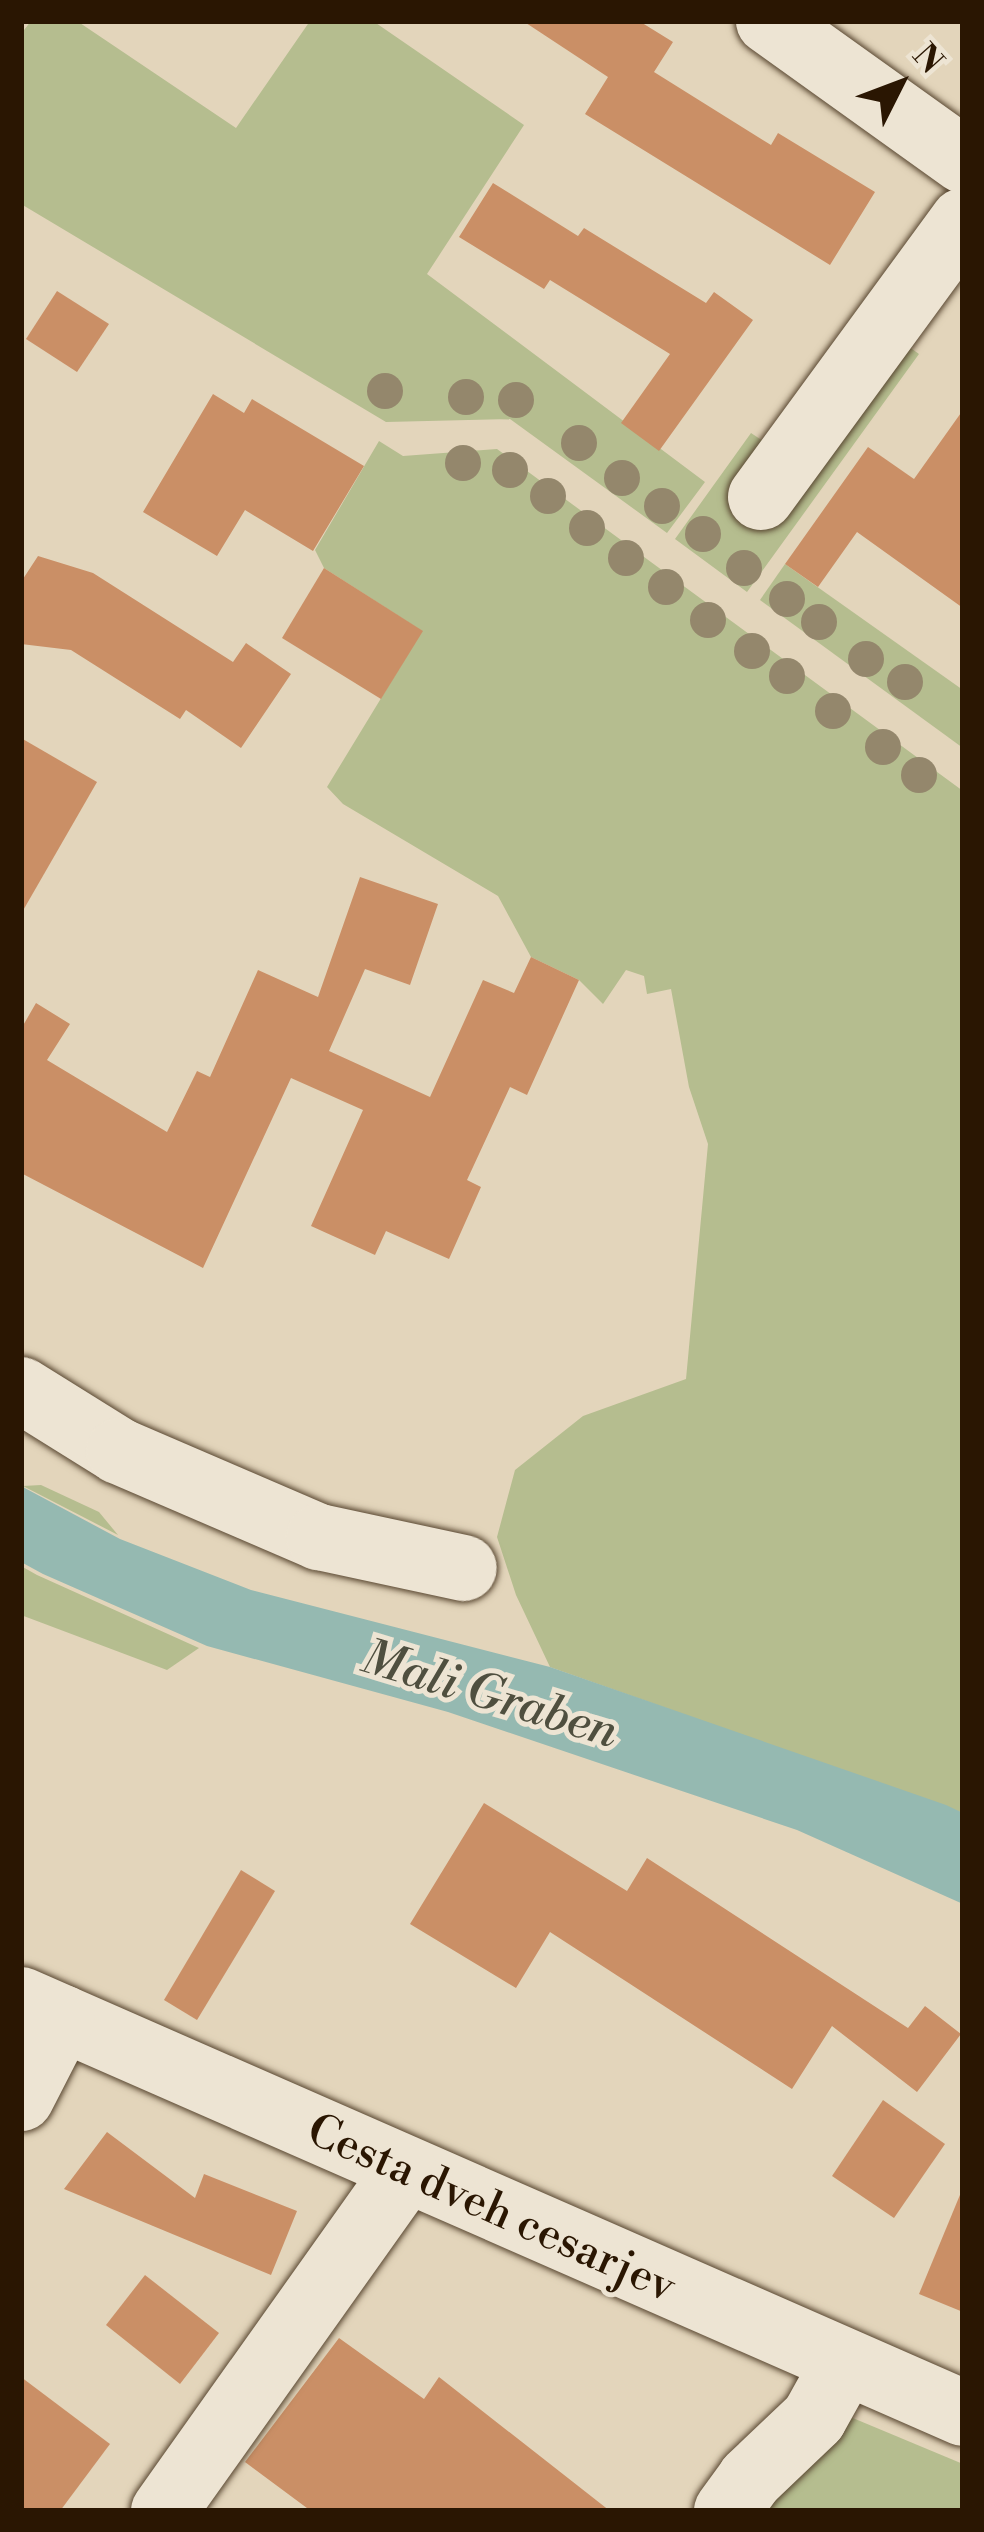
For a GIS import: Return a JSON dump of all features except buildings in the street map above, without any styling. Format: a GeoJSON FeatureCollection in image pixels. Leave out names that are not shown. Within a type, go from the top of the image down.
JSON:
{"type":"FeatureCollection","features":[{"type":"Feature","properties":{"kind":"street"},"geometry":{"type":"LineString","coordinates":[[769,21],[963,160]]}},
{"type":"Feature","properties":{"kind":"street"},"geometry":{"type":"LineString","coordinates":[[761,497],[963,221]]}},
{"type":"Feature","properties":{"kind":"street"},"geometry":{"type":"LineString","coordinates":[[21,1390],[119,1451],[319,1537],[464,1568]]}},
{"type":"Feature","properties":{"kind":"street"},"geometry":{"type":"LineString","coordinates":[[21,2098],[41,2009]]}},
{"type":"Feature","properties":{"kind":"street","name":"Cesta dveh cesarjev"},"geometry":{"type":"LineString","coordinates":[[41,2009],[963,2413]]}},
{"type":"Feature","properties":{"kind":"street"},"geometry":{"type":"LineString","coordinates":[[164,2511],[405,2172]]}},
{"type":"Feature","properties":{"kind":"street"},"geometry":{"type":"LineString","coordinates":[[727,2511],[750,2479],[814,2418],[844,2364]]}},
{"type":"Feature","properties":{"kind":"green space"},"geometry":{"type":"Polygon","coordinates":[[[31,21],[77,21],[236,128],[310,21],[373,21],[524,125],[427,274],[705,482],[667,533],[510,419],[386,422],[21,204],[21,34],[31,21]]]}},
{"type":"Feature","properties":{"kind":"green space"},"geometry":{"type":"Polygon","coordinates":[[[905,344],[919,354],[747,592],[675,539],[751,433],[763,441],[905,344]]]}},
{"type":"Feature","properties":{"kind":"green space"},"geometry":{"type":"Polygon","coordinates":[[[379,441],[403,456],[497,449],[963,791],[963,1813],[550,1667],[516,1595],[497,1537],[515,1470],[583,1416],[686,1379],[708,1144],[689,1087],[671,989],[647,994],[644,976],[626,970],[603,1004],[579,980],[531,957],[498,896],[343,804],[327,787],[422,631],[324,568],[315,550],[379,441]]]}},
{"type":"Feature","properties":{"kind":"green space"},"geometry":{"type":"Polygon","coordinates":[[[785,564],[963,690],[963,748],[760,600],[785,564]]]}},
{"type":"Feature","properties":{"kind":"green space"},"geometry":{"type":"Polygon","coordinates":[[[41,1485],[99,1512],[118,1535],[23,1486],[41,1485]]]}},
{"type":"Feature","properties":{"kind":"green space"},"geometry":{"type":"Polygon","coordinates":[[[21,1566],[199,1648],[167,1670],[21,1615],[21,1566]]]}},
{"type":"Feature","properties":{"kind":"green space"},"geometry":{"type":"Polygon","coordinates":[[[848,2416],[963,2464],[963,2511],[754,2511],[848,2416]]]}},
{"type":"Feature","properties":{"kind":"water","name":"Mali Graben"},"geometry":{"type":"Polygon","coordinates":[[[21,1486],[120,1539],[251,1590],[550,1667],[946,1805],[963,1813],[963,1904],[797,1830],[448,1712],[207,1646],[43,1574],[21,1562],[21,1486]]]}}]}
